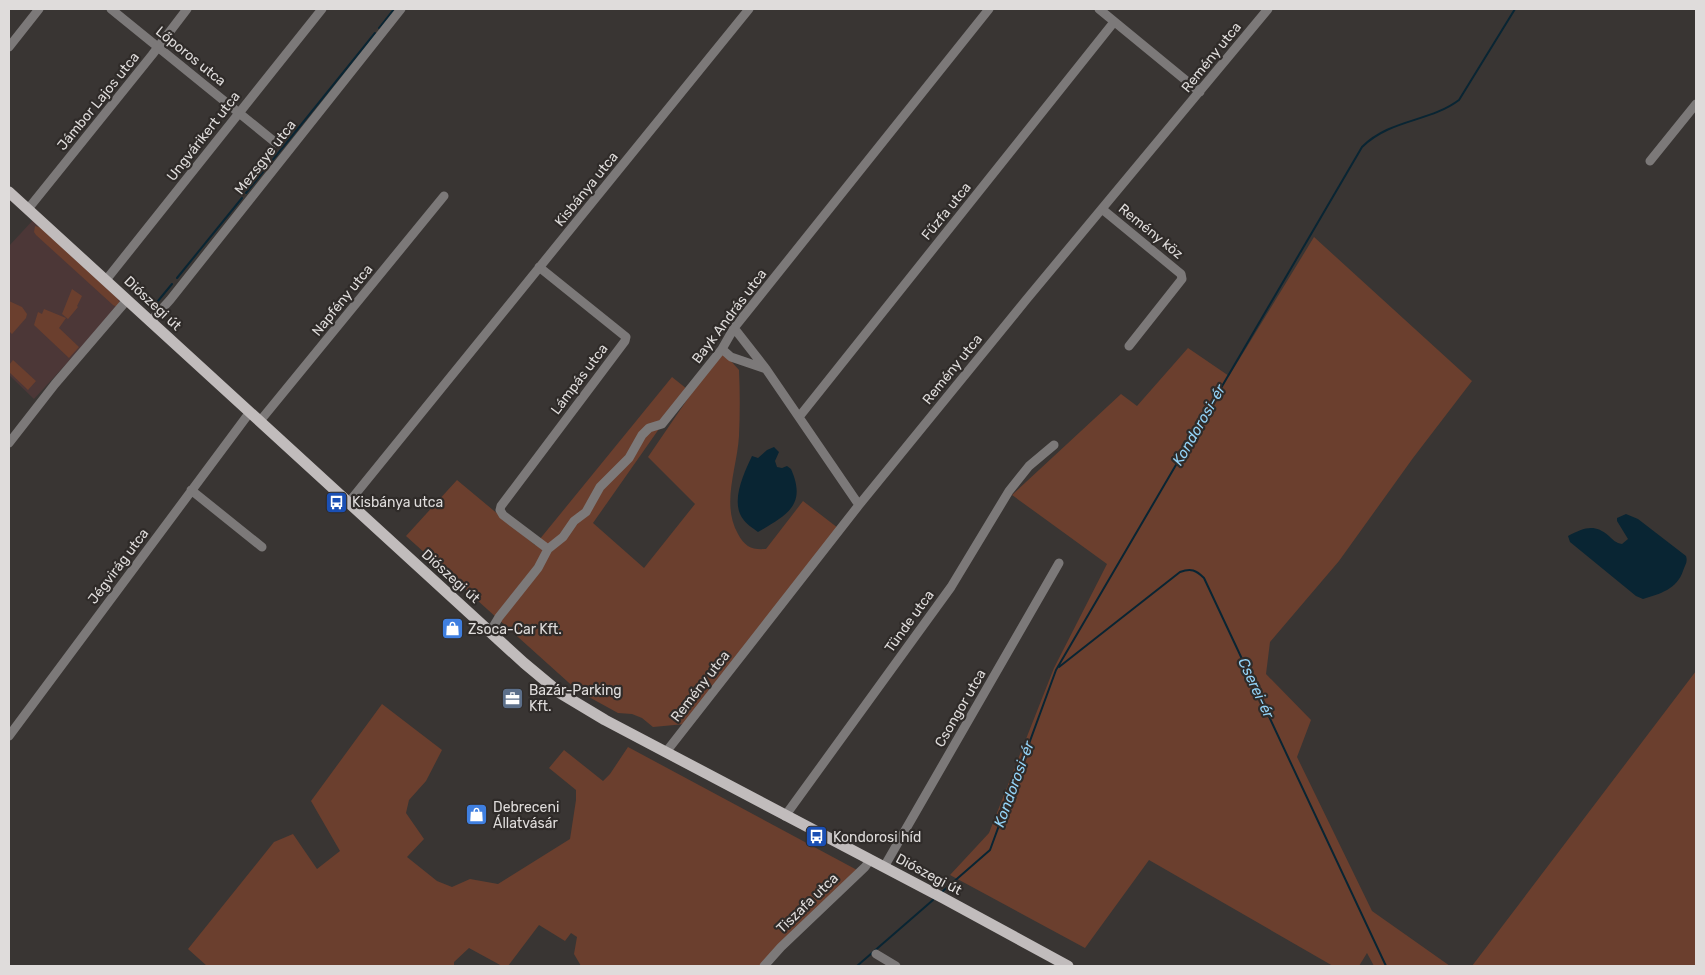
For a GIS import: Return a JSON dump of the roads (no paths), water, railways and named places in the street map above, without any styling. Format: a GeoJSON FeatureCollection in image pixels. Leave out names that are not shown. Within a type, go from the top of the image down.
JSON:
{"type":"FeatureCollection","features":[{"type":"Feature","properties":{"kind":"main road","name":"Diószegi út"},"geometry":{"type":"LineString","coordinates":[[9,192],[524,663],[560,692],[605,720],[1068,966]]}},
{"type":"Feature","properties":{"kind":"street"},"geometry":{"type":"LineString","coordinates":[[9,48],[40,9]]}},
{"type":"Feature","properties":{"kind":"street","name":"Lőporos utca"},"geometry":{"type":"LineString","coordinates":[[111,9],[276,143]]}},
{"type":"Feature","properties":{"kind":"street","name":"Jámbor Lajos utca"},"geometry":{"type":"LineString","coordinates":[[28,209],[187,9]]}},
{"type":"Feature","properties":{"kind":"street","name":"Ungvárikert utca"},"geometry":{"type":"LineString","coordinates":[[106,280],[322,9]]}},
{"type":"Feature","properties":{"kind":"street","name":"Mezsgye utca"},"geometry":{"type":"LineString","coordinates":[[150,322],[170,300],[400,9]]}},
{"type":"Feature","properties":{"kind":"street","name":"Kisbánya utca"},"geometry":{"type":"LineString","coordinates":[[349,502],[749,9]]}},
{"type":"Feature","properties":{"kind":"street","name":"Bayk András utca"},"geometry":{"type":"LineString","coordinates":[[490,632],[499,617],[538,568],[548,549],[563,537],[574,521],[586,512],[600,487],[629,458],[642,435],[649,428],[662,424],[722,349],[734,328],[988,9]]}},
{"type":"Feature","properties":{"kind":"street"},"geometry":{"type":"LineString","coordinates":[[1098,9],[1200,92]]}},
{"type":"Feature","properties":{"kind":"street","name":"Remény utca"},"geometry":{"type":"LineString","coordinates":[[666,752],[859,505],[1268,9]]}},
{"type":"Feature","properties":{"kind":"street","name":"Fűzfa utca"},"geometry":{"type":"LineString","coordinates":[[799,417],[1114,22]]}},
{"type":"Feature","properties":{"kind":"street"},"geometry":{"type":"LineString","coordinates":[[1650,161],[1696,104]]}},
{"type":"Feature","properties":{"kind":"street","name":"Napfény utca"},"geometry":{"type":"LineString","coordinates":[[260,421],[444,196]]}},
{"type":"Feature","properties":{"kind":"street","name":"Remény köz"},"geometry":{"type":"LineString","coordinates":[[1102,209],[1181,274],[1182,279],[1128,346]]}},
{"type":"Feature","properties":{"kind":"street","name":"Lámpás utca"},"geometry":{"type":"LineString","coordinates":[[539,267],[626,337],[625,341],[503,502],[500,510],[503,515],[548,549]]}},
{"type":"Feature","properties":{"kind":"street"},"geometry":{"type":"LineString","coordinates":[[9,443],[56,384],[128,300]]}},
{"type":"Feature","properties":{"kind":"street"},"geometry":{"type":"LineString","coordinates":[[734,328],[766,369],[859,505]]}},
{"type":"Feature","properties":{"kind":"street"},"geometry":{"type":"LineString","coordinates":[[722,349],[730,358],[766,369]]}},
{"type":"Feature","properties":{"kind":"street","name":"Jégvirág utca"},"geometry":{"type":"LineString","coordinates":[[9,736],[250,412]]}},
{"type":"Feature","properties":{"kind":"street","name":"Tünde utca"},"geometry":{"type":"LineString","coordinates":[[785,816],[951,587],[1009,490],[1029,466],[1054,445]]}},
{"type":"Feature","properties":{"kind":"street"},"geometry":{"type":"LineString","coordinates":[[191,490],[262,547]]}},
{"type":"Feature","properties":{"kind":"street","name":"Csongor utca"},"geometry":{"type":"LineString","coordinates":[[884,867],[1059,563]]}},
{"type":"Feature","properties":{"kind":"street","name":"Tiszafa utca"},"geometry":{"type":"LineString","coordinates":[[764,966],[870,860]]}},
{"type":"Feature","properties":{"kind":"street"},"geometry":{"type":"LineString","coordinates":[[876,954],[896,966]]}},
{"type":"Feature","properties":{"kind":"water"},"geometry":{"type":"Polygon","coordinates":[[[774,447],[779,452],[775,461],[777,467],[787,466],[791,469],[797,492],[791,508],[778,520],[758,532],[746,523],[739,512],[738,496],[745,471],[752,456],[758,458],[774,447]]]}},
{"type":"Feature","properties":{"kind":"water"},"geometry":{"type":"Polygon","coordinates":[[[1626,514],[1638,519],[1687,558],[1677,582],[1662,593],[1643,599],[1636,596],[1570,542],[1568,536],[1584,529],[1594,528],[1599,529],[1622,544],[1628,539],[1617,518],[1626,514]]]}},
{"type":"Feature","properties":{"kind":"waterway"},"geometry":{"type":"LineString","coordinates":[[379,28],[394,9]]}},
{"type":"Feature","properties":{"kind":"waterway","name":"Kondorosi-ér"},"geometry":{"type":"LineString","coordinates":[[943,891],[990,850],[1056,670],[1362,147],[1385,131],[1436,113],[1459,100],[1515,9]]}},
{"type":"Feature","properties":{"kind":"waterway"},"geometry":{"type":"LineString","coordinates":[[246,193],[375,33]]}},
{"type":"Feature","properties":{"kind":"waterway"},"geometry":{"type":"LineString","coordinates":[[177,278],[242,198]]}},
{"type":"Feature","properties":{"kind":"waterway"},"geometry":{"type":"LineString","coordinates":[[153,307],[172,284]]}},
{"type":"Feature","properties":{"kind":"waterway","name":"Cserei-ér"},"geometry":{"type":"LineString","coordinates":[[1059,667],[1180,572],[1190,570],[1201,575],[1386,966]]}},
{"type":"Feature","properties":{"kind":"waterway","name":"Kondorosi-ér"},"geometry":{"type":"LineString","coordinates":[[857,966],[933,900]]}},
{"type":"Feature","properties":{"kind":"place","name":"Kisbánya utca"},"geometry":{"type":"Point","coordinates":[336,502]}},
{"type":"Feature","properties":{"kind":"place","name":"Zsoca-Car Kft."},"geometry":{"type":"Point","coordinates":[452,629]}},
{"type":"Feature","properties":{"kind":"place","name":"Bazár-Parking Kft."},"geometry":{"type":"Point","coordinates":[513,698]}},
{"type":"Feature","properties":{"kind":"place","name":"Debreceni Állatvásár"},"geometry":{"type":"Point","coordinates":[477,815]}},
{"type":"Feature","properties":{"kind":"place","name":"Kondorosi híd"},"geometry":{"type":"Point","coordinates":[817,837]}}]}
